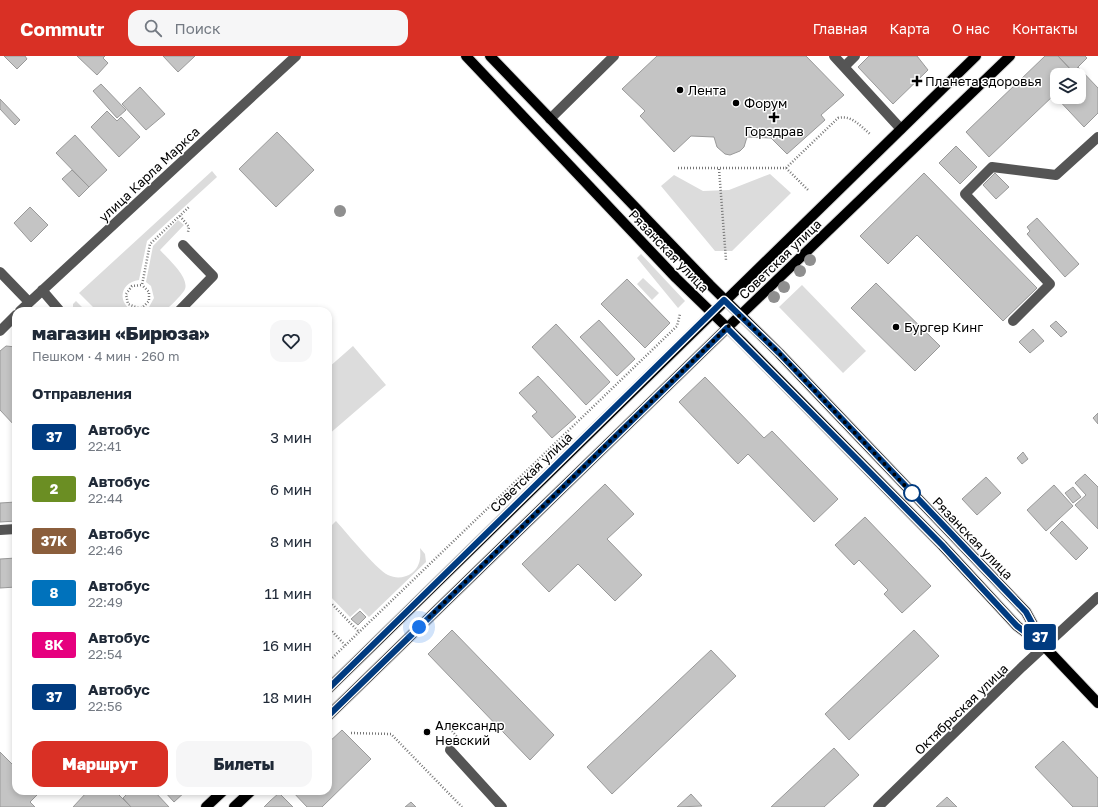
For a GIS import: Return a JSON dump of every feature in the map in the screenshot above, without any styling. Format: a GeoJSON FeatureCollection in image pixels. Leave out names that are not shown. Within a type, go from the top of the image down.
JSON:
{"type":"FeatureCollection","features":[{"type":"Feature","properties":{"kind":"main road","name":"Рязанская улица"},"geometry":{"type":"LineString","coordinates":[[466,56],[711,313],[942,545],[1017,626],[1045,647],[1098,703]]}},
{"type":"Feature","properties":{"kind":"main road","name":"Рязанская улица"},"geometry":{"type":"LineString","coordinates":[[490,56],[724,300],[784,359],[1026,612],[1045,647]]}},
{"type":"Feature","properties":{"kind":"main road","name":"Советская улица"},"geometry":{"type":"LineString","coordinates":[[332,685],[724,300],[976,56]]}},
{"type":"Feature","properties":{"kind":"main road","name":"Советская улица"},"geometry":{"type":"LineString","coordinates":[[332,712],[740,315],[1010,56]]}},
{"type":"Feature","properties":{"kind":"main road"},"geometry":{"type":"LineString","coordinates":[[206,807],[219,795]]}},
{"type":"Feature","properties":{"kind":"main road"},"geometry":{"type":"LineString","coordinates":[[234,807],[247,795]]}},
{"type":"Feature","properties":{"kind":"street","name":"улица Карла Маркса"},"geometry":{"type":"LineString","coordinates":[[24,307],[296,56]]}},
{"type":"Feature","properties":{"kind":"street"},"geometry":{"type":"LineString","coordinates":[[550,119],[614,56]]}},
{"type":"Feature","properties":{"kind":"street"},"geometry":{"type":"LineString","coordinates":[[834,56],[901,129]]}},
{"type":"Feature","properties":{"kind":"street"},"geometry":{"type":"LineString","coordinates":[[844,67],[855,56]]}},
{"type":"Feature","properties":{"kind":"street"},"geometry":{"type":"LineString","coordinates":[[1013,321],[1050,284],[965,194],[992,167],[1056,175],[1098,136]]}},
{"type":"Feature","properties":{"kind":"street"},"geometry":{"type":"LineString","coordinates":[[183,245],[213,276],[183,307]]}},
{"type":"Feature","properties":{"kind":"street"},"geometry":{"type":"LineString","coordinates":[[0,272],[29,302]]}},
{"type":"Feature","properties":{"kind":"street"},"geometry":{"type":"LineString","coordinates":[[42,290],[57,307]]}},
{"type":"Feature","properties":{"kind":"street"},"geometry":{"type":"LineString","coordinates":[[0,332],[12,319]]}},
{"type":"Feature","properties":{"kind":"street"},"geometry":{"type":"LineString","coordinates":[[0,530],[12,529]]}},
{"type":"Feature","properties":{"kind":"street","name":"Октябрьская улица"},"geometry":{"type":"LineString","coordinates":[[878,807],[1098,597]]}},
{"type":"Feature","properties":{"kind":"street"},"geometry":{"type":"LineString","coordinates":[[450,750],[502,807]]}},
{"type":"Feature","properties":{"kind":"path"},"geometry":{"type":"LineString","coordinates":[[678,168],[786,168],[838,118],[851,118],[870,134]]}},
{"type":"Feature","properties":{"kind":"path"},"geometry":{"type":"LineString","coordinates":[[786,168],[809,191]]}},
{"type":"Feature","properties":{"kind":"path"},"geometry":{"type":"LineString","coordinates":[[719,169],[726,260]]}},
{"type":"Feature","properties":{"kind":"path"},"geometry":{"type":"LineString","coordinates":[[142,285],[150,244],[190,206]]}},
{"type":"Feature","properties":{"kind":"path"},"geometry":{"type":"LineString","coordinates":[[132,307],[128,304],[126,294],[132,286],[142,285]]}},
{"type":"Feature","properties":{"kind":"path"},"geometry":{"type":"LineString","coordinates":[[142,285],[149,292],[149,301],[143,307]]}},
{"type":"Feature","properties":{"kind":"path"},"geometry":{"type":"LineString","coordinates":[[332,658],[677,326],[680,314]]}},
{"type":"Feature","properties":{"kind":"path"},"geometry":{"type":"LineString","coordinates":[[332,604],[359,632]]}},
{"type":"Feature","properties":{"kind":"path"},"geometry":{"type":"LineString","coordinates":[[332,631],[345,645]]}},
{"type":"Feature","properties":{"kind":"path"},"geometry":{"type":"LineString","coordinates":[[351,733],[391,734],[462,807]]}},
{"type":"Feature","properties":{"kind":"shaded area"},"geometry":{"type":"Polygon","coordinates":[[[212,171],[217,177],[147,241],[139,280],[128,284],[123,293],[124,303],[128,307],[93,307],[79,293],[212,171]]]}},
{"type":"Feature","properties":{"kind":"shaded area"},"geometry":{"type":"Polygon","coordinates":[[[770,174],[791,193],[732,251],[715,251],[661,186],[674,175],[703,191],[729,190],[770,174]]]}},
{"type":"Feature","properties":{"kind":"shaded area"},"geometry":{"type":"Polygon","coordinates":[[[178,220],[184,225],[160,250],[178,269],[185,281],[186,286],[184,291],[169,307],[149,307],[154,298],[151,286],[146,282],[153,246],[178,220]]]}},
{"type":"Feature","properties":{"kind":"shaded area"},"geometry":{"type":"Polygon","coordinates":[[[641,254],[685,301],[678,308],[637,258],[641,254]]]}},
{"type":"Feature","properties":{"kind":"shaded area"},"geometry":{"type":"Polygon","coordinates":[[[643,278],[659,293],[652,300],[637,284],[643,278]]]}},
{"type":"Feature","properties":{"kind":"shaded area"},"geometry":{"type":"Polygon","coordinates":[[[802,285],[866,351],[843,373],[779,307],[802,285]]]}},
{"type":"Feature","properties":{"kind":"shaded area"},"geometry":{"type":"Polygon","coordinates":[[[76,301],[82,307],[73,307],[73,304],[76,301]]]}},
{"type":"Feature","properties":{"kind":"shaded area"},"geometry":{"type":"Polygon","coordinates":[[[353,346],[386,385],[332,432],[332,364],[353,346]]]}},
{"type":"Feature","properties":{"kind":"shaded area"},"geometry":{"type":"Polygon","coordinates":[[[336,521],[376,565],[388,575],[400,577],[406,576],[415,571],[419,562],[420,548],[425,554],[426,562],[369,617],[360,608],[350,617],[332,598],[332,525],[336,521]]]}},
{"type":"Feature","properties":{"kind":"building"},"geometry":{"type":"Polygon","coordinates":[[[4,56],[25,56],[27,59],[17,69],[4,56]]]}},
{"type":"Feature","properties":{"kind":"building"},"geometry":{"type":"Polygon","coordinates":[[[77,56],[105,56],[103,58],[108,63],[97,75],[77,56]]]}},
{"type":"Feature","properties":{"kind":"building"},"geometry":{"type":"Polygon","coordinates":[[[163,56],[195,56],[178,72],[163,56]]]}},
{"type":"Feature","properties":{"kind":"building","name":"Форум"},"geometry":{"type":"Polygon","coordinates":[[[657,56],[806,56],[844,95],[821,115],[825,120],[787,154],[771,138],[747,137],[744,147],[740,151],[730,155],[725,154],[717,147],[714,137],[691,136],[674,152],[640,116],[645,111],[622,89],[657,56]]]}},
{"type":"Feature","properties":{"kind":"building"},"geometry":{"type":"Polygon","coordinates":[[[869,56],[917,56],[928,70],[893,104],[858,67],[869,56]]]}},
{"type":"Feature","properties":{"kind":"building"},"geometry":{"type":"Polygon","coordinates":[[[1045,56],[1058,56],[1069,68],[1050,68],[1050,99],[989,157],[966,132],[1045,56]]]}},
{"type":"Feature","properties":{"kind":"building"},"geometry":{"type":"Polygon","coordinates":[[[1058,56],[1085,56],[1087,58],[1077,68],[1069,68],[1058,56]]]}},
{"type":"Feature","properties":{"kind":"building"},"geometry":{"type":"Polygon","coordinates":[[[1086,75],[1098,88],[1098,113],[1084,127],[1062,104],[1086,104],[1086,75]]]}},
{"type":"Feature","properties":{"kind":"building"},"geometry":{"type":"Polygon","coordinates":[[[101,84],[126,110],[117,118],[93,91],[101,84]]]}},
{"type":"Feature","properties":{"kind":"building"},"geometry":{"type":"Polygon","coordinates":[[[140,87],[165,114],[146,130],[122,104],[140,87]]]}},
{"type":"Feature","properties":{"kind":"building"},"geometry":{"type":"Polygon","coordinates":[[[0,99],[20,120],[15,125],[0,109],[0,99]]]}},
{"type":"Feature","properties":{"kind":"building"},"geometry":{"type":"Polygon","coordinates":[[[107,111],[117,121],[121,117],[140,137],[119,157],[91,127],[107,111]]]}},
{"type":"Feature","properties":{"kind":"building"},"geometry":{"type":"Polygon","coordinates":[[[277,132],[314,170],[276,207],[239,169],[277,132]]]}},
{"type":"Feature","properties":{"kind":"building"},"geometry":{"type":"Polygon","coordinates":[[[75,135],[107,170],[89,187],[56,153],[75,135]]]}},
{"type":"Feature","properties":{"kind":"building"},"geometry":{"type":"Polygon","coordinates":[[[956,146],[977,167],[960,184],[939,163],[956,146]]]}},
{"type":"Feature","properties":{"kind":"building"},"geometry":{"type":"Polygon","coordinates":[[[72,170],[89,187],[79,197],[62,179],[72,170]]]}},
{"type":"Feature","properties":{"kind":"building"},"geometry":{"type":"Polygon","coordinates":[[[924,173],[1037,288],[1003,321],[917,235],[888,264],[860,236],[924,173]]]}},
{"type":"Feature","properties":{"kind":"building"},"geometry":{"type":"Polygon","coordinates":[[[995,173],[1009,187],[996,199],[983,185],[995,173]]]}},
{"type":"Feature","properties":{"kind":"building"},"geometry":{"type":"Polygon","coordinates":[[[30,207],[48,225],[31,242],[14,223],[30,207]]]}},
{"type":"Feature","properties":{"kind":"building"},"geometry":{"type":"Polygon","coordinates":[[[1037,218],[1079,264],[1065,277],[1027,234],[1030,231],[1027,227],[1037,218]]]}},
{"type":"Feature","properties":{"kind":"building"},"geometry":{"type":"Polygon","coordinates":[[[627,279],[670,323],[645,348],[601,304],[627,279]]]}},
{"type":"Feature","properties":{"kind":"building","name":"Бургер Кинг"},"geometry":{"type":"Polygon","coordinates":[[[876,283],[940,346],[915,371],[851,308],[876,283]]]}},
{"type":"Feature","properties":{"kind":"building"},"geometry":{"type":"Polygon","coordinates":[[[599,320],[635,359],[617,376],[580,337],[599,320]]]}},
{"type":"Feature","properties":{"kind":"building"},"geometry":{"type":"Polygon","coordinates":[[[1056,321],[1067,332],[1061,337],[1050,326],[1056,321]]]}},
{"type":"Feature","properties":{"kind":"building"},"geometry":{"type":"Polygon","coordinates":[[[556,324],[610,382],[586,405],[532,347],[556,324]]]}},
{"type":"Feature","properties":{"kind":"building"},"geometry":{"type":"Polygon","coordinates":[[[1033,329],[1044,341],[1030,353],[1019,342],[1033,329]]]}},
{"type":"Feature","properties":{"kind":"building"},"geometry":{"type":"Polygon","coordinates":[[[6,346],[12,347],[12,423],[0,410],[0,351],[6,346]]]}},
{"type":"Feature","properties":{"kind":"building"},"geometry":{"type":"Polygon","coordinates":[[[538,376],[576,417],[552,438],[532,416],[537,412],[519,393],[538,376]]]}},
{"type":"Feature","properties":{"kind":"building"},"geometry":{"type":"Polygon","coordinates":[[[705,377],[764,438],[772,431],[838,499],[814,522],[748,454],[738,464],[679,402],[705,377]]]}},
{"type":"Feature","properties":{"kind":"building"},"geometry":{"type":"Polygon","coordinates":[[[1098,413],[1098,424],[1093,418],[1098,413]]]}},
{"type":"Feature","properties":{"kind":"building"},"geometry":{"type":"Polygon","coordinates":[[[1023,452],[1028,459],[1022,464],[1017,458],[1023,452]]]}},
{"type":"Feature","properties":{"kind":"building"},"geometry":{"type":"Polygon","coordinates":[[[1085,474],[1098,487],[1098,529],[1075,505],[1086,495],[1075,483],[1085,474]]]}},
{"type":"Feature","properties":{"kind":"building"},"geometry":{"type":"Polygon","coordinates":[[[986,477],[1001,493],[977,515],[962,499],[986,477]]]}},
{"type":"Feature","properties":{"kind":"building"},"geometry":{"type":"Polygon","coordinates":[[[605,484],[634,514],[607,539],[642,575],[615,601],[578,564],[549,592],[522,564],[605,484]]]}},
{"type":"Feature","properties":{"kind":"building"},"geometry":{"type":"Polygon","coordinates":[[[1054,485],[1073,506],[1046,531],[1027,510],[1054,485]]]}},
{"type":"Feature","properties":{"kind":"building"},"geometry":{"type":"Polygon","coordinates":[[[1073,487],[1081,497],[1073,503],[1065,493],[1073,487]]]}},
{"type":"Feature","properties":{"kind":"building"},"geometry":{"type":"Polygon","coordinates":[[[12,502],[12,521],[0,522],[0,503],[12,502]]]}},
{"type":"Feature","properties":{"kind":"building"},"geometry":{"type":"Polygon","coordinates":[[[865,517],[931,586],[902,613],[884,594],[888,590],[859,560],[854,565],[835,545],[865,517]]]}},
{"type":"Feature","properties":{"kind":"building"},"geometry":{"type":"Polygon","coordinates":[[[1062,521],[1088,548],[1076,560],[1050,533],[1062,521]]]}},
{"type":"Feature","properties":{"kind":"building"},"geometry":{"type":"Polygon","coordinates":[[[12,558],[12,587],[0,588],[0,559],[12,558]]]}},
{"type":"Feature","properties":{"kind":"building"},"geometry":{"type":"Polygon","coordinates":[[[360,611],[366,617],[358,625],[351,619],[360,611]]]}},
{"type":"Feature","properties":{"kind":"building"},"geometry":{"type":"Polygon","coordinates":[[[452,630],[554,735],[530,760],[428,654],[452,630]]]}},
{"type":"Feature","properties":{"kind":"building"},"geometry":{"type":"Polygon","coordinates":[[[914,630],[939,656],[849,740],[825,714],[914,630]]]}},
{"type":"Feature","properties":{"kind":"building"},"geometry":{"type":"Polygon","coordinates":[[[711,650],[736,676],[612,794],[587,767],[711,650]]]}},
{"type":"Feature","properties":{"kind":"building"},"geometry":{"type":"Polygon","coordinates":[[[342,730],[371,759],[322,807],[307,807],[296,795],[332,795],[332,739],[342,730]]]}},
{"type":"Feature","properties":{"kind":"building"},"geometry":{"type":"Polygon","coordinates":[[[1063,741],[1098,778],[1098,807],[1073,807],[1035,767],[1063,741]]]}},
{"type":"Feature","properties":{"kind":"building"},"geometry":{"type":"Polygon","coordinates":[[[834,748],[859,775],[824,807],[771,807],[834,748]]]}},
{"type":"Feature","properties":{"kind":"building"},"geometry":{"type":"Polygon","coordinates":[[[0,752],[12,764],[12,795],[37,795],[30,802],[35,807],[0,807],[0,752]]]}},
{"type":"Feature","properties":{"kind":"building"},"geometry":{"type":"Polygon","coordinates":[[[691,794],[702,806],[677,807],[691,794]]]}},
{"type":"Feature","properties":{"kind":"building"},"geometry":{"type":"Polygon","coordinates":[[[84,795],[119,795],[131,807],[73,807],[84,795]]]}},
{"type":"Feature","properties":{"kind":"building"},"geometry":{"type":"Polygon","coordinates":[[[126,795],[158,795],[169,807],[131,807],[123,798],[126,795]]]}},
{"type":"Feature","properties":{"kind":"building"},"geometry":{"type":"Polygon","coordinates":[[[168,795],[182,795],[174,802],[168,795]]]}},
{"type":"Feature","properties":{"kind":"building"},"geometry":{"type":"Polygon","coordinates":[[[277,795],[281,795],[293,807],[264,807],[277,795]]]}},
{"type":"Feature","properties":{"kind":"building"},"geometry":{"type":"Polygon","coordinates":[[[947,797],[957,807],[936,807],[947,797]]]}},
{"type":"Feature","properties":{"kind":"building"},"geometry":{"type":"Polygon","coordinates":[[[411,802],[416,807],[405,807],[411,802]]]}},
{"type":"Feature","properties":{"kind":"bus line","name":"37"},"geometry":{"type":"LineString","coordinates":[[332,685],[724,300],[779,353],[1026,612],[1045,647],[1017,626],[942,545],[727,328],[332,712]]}},
{"type":"Feature","properties":{"kind":"place","name":"Планета здоровья"},"geometry":{"type":"Point","coordinates":[917,81]}},
{"type":"Feature","properties":{"kind":"place","name":"Лента"},"geometry":{"type":"Point","coordinates":[680,90]}},
{"type":"Feature","properties":{"kind":"place","name":"Форум"},"geometry":{"type":"Point","coordinates":[736,103]}},
{"type":"Feature","properties":{"kind":"place","name":"Горздрав"},"geometry":{"type":"Point","coordinates":[774,117]}},
{"type":"Feature","properties":{"kind":"place","name":"Бургер Кинг"},"geometry":{"type":"Point","coordinates":[896,327]}},
{"type":"Feature","properties":{"kind":"place","name":"Александр Невский"},"geometry":{"type":"Point","coordinates":[427,732]}},
{"type":"Feature","properties":{"kind":"route"},"geometry":{"type":"LineString","coordinates":[[419,627],[740,315],[779,353],[912,493]]}}]}
